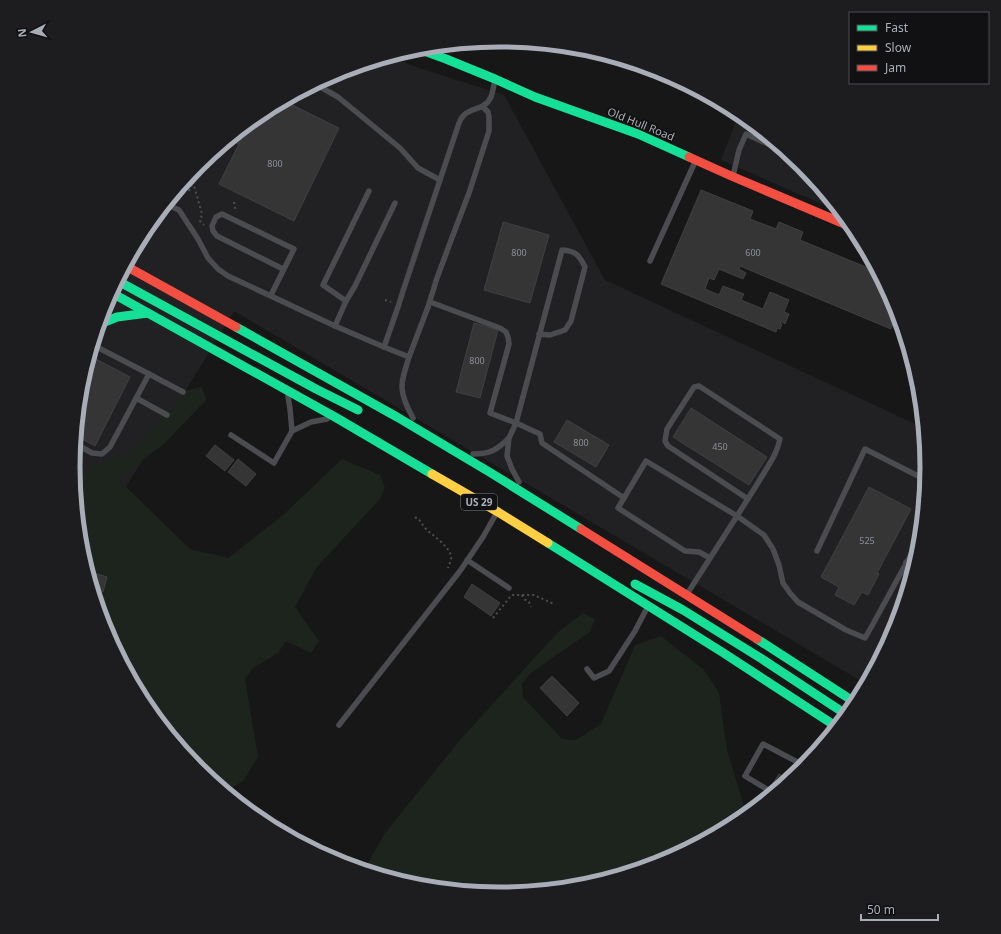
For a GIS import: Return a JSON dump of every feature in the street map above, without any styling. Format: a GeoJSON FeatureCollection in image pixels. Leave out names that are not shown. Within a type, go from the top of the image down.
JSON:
{"type":"FeatureCollection","features":[{"type":"Feature","properties":{"kind":"main road","name":"Old Hull Road"},"geometry":{"type":"LineString","coordinates":[[430,53],[535,97],[638,134],[733,177],[842,223]]}},
{"type":"Feature","properties":{"kind":"main road","name":"US 29"},"geometry":{"type":"LineString","coordinates":[[131,269],[390,413],[526,495],[738,627],[850,699]]}},
{"type":"Feature","properties":{"kind":"main road"},"geometry":{"type":"LineString","coordinates":[[123,284],[316,390],[368,415]]}},
{"type":"Feature","properties":{"kind":"main road","name":"US 29"},"geometry":{"type":"LineString","coordinates":[[117,296],[336,417],[498,512],[722,652],[833,724]]}},
{"type":"Feature","properties":{"kind":"main road"},"geometry":{"type":"LineString","coordinates":[[107,320],[116,316],[148,313]]}},
{"type":"Feature","properties":{"kind":"main road"},"geometry":{"type":"LineString","coordinates":[[409,436],[438,442]]}},
{"type":"Feature","properties":{"kind":"main road"},"geometry":{"type":"LineString","coordinates":[[567,556],[600,566]]}},
{"type":"Feature","properties":{"kind":"main road"},"geometry":{"type":"LineString","coordinates":[[627,579],[683,610],[762,659],[842,712]]}},
{"type":"Feature","properties":{"kind":"lane"},"geometry":{"type":"LineString","coordinates":[[384,347],[459,123],[462,117],[470,111],[483,107],[490,99],[495,79]]}},
{"type":"Feature","properties":{"kind":"lane"},"geometry":{"type":"LineString","coordinates":[[321,87],[338,97],[400,148],[418,168],[440,180]]}},
{"type":"Feature","properties":{"kind":"lane"},"geometry":{"type":"LineString","coordinates":[[420,431],[403,399],[403,377],[437,278],[469,193],[489,131],[490,117],[488,112],[483,107]]}},
{"type":"Feature","properties":{"kind":"lane"},"geometry":{"type":"LineString","coordinates":[[733,177],[739,150],[746,134],[769,144]]}},
{"type":"Feature","properties":{"kind":"lane"},"geometry":{"type":"LineString","coordinates":[[650,261],[696,160]]}},
{"type":"Feature","properties":{"kind":"lane"},"geometry":{"type":"LineString","coordinates":[[346,301],[323,286],[369,191]]}},
{"type":"Feature","properties":{"kind":"lane"},"geometry":{"type":"LineString","coordinates":[[335,326],[395,203]]}},
{"type":"Feature","properties":{"kind":"lane"},"geometry":{"type":"LineString","coordinates":[[171,206],[178,210],[198,239],[208,258],[218,269],[228,276],[335,326],[409,357]]}},
{"type":"Feature","properties":{"kind":"lane"},"geometry":{"type":"LineString","coordinates":[[271,295],[294,249],[222,214],[216,217],[212,226],[214,233],[220,238],[283,269]]}},
{"type":"Feature","properties":{"kind":"lane"},"geometry":{"type":"LineString","coordinates":[[460,455],[490,453],[501,446],[509,438],[516,423],[539,334],[562,250],[571,251],[580,256],[585,267],[571,321],[565,330],[550,335],[539,334]]}},
{"type":"Feature","properties":{"kind":"lane"},"geometry":{"type":"LineString","coordinates":[[430,302],[490,324],[506,332],[509,344],[490,413],[540,434],[542,444],[624,498]]}},
{"type":"Feature","properties":{"kind":"lane"},"geometry":{"type":"LineString","coordinates":[[98,347],[183,392]]}},
{"type":"Feature","properties":{"kind":"lane"},"geometry":{"type":"LineString","coordinates":[[81,447],[92,453],[102,454],[110,447],[149,374]]}},
{"type":"Feature","properties":{"kind":"lane"},"geometry":{"type":"LineString","coordinates":[[686,595],[737,516],[778,449],[780,439],[699,386],[694,388],[667,429],[665,441],[668,446],[748,498]]}},
{"type":"Feature","properties":{"kind":"lane"},"geometry":{"type":"LineString","coordinates":[[230,434],[274,463],[292,431],[290,409],[286,390]]}},
{"type":"Feature","properties":{"kind":"lane"},"geometry":{"type":"LineString","coordinates":[[136,398],[167,415]]}},
{"type":"Feature","properties":{"kind":"lane"},"geometry":{"type":"LineString","coordinates":[[292,431],[311,422],[336,417]]}},
{"type":"Feature","properties":{"kind":"lane"},"geometry":{"type":"LineString","coordinates":[[509,438],[509,462],[526,495]]}},
{"type":"Feature","properties":{"kind":"lane"},"geometry":{"type":"LineString","coordinates":[[817,551],[866,449],[920,477]]}},
{"type":"Feature","properties":{"kind":"lane"},"geometry":{"type":"LineString","coordinates":[[710,558],[699,552],[685,551],[618,508],[646,461],[737,516],[764,535],[773,549],[779,565],[783,583],[798,602],[846,630],[865,638],[911,553]]}},
{"type":"Feature","properties":{"kind":"lane"},"geometry":{"type":"LineString","coordinates":[[338,725],[460,571],[498,512]]}},
{"type":"Feature","properties":{"kind":"lane"},"geometry":{"type":"LineString","coordinates":[[467,560],[509,588]]}},
{"type":"Feature","properties":{"kind":"lane"},"geometry":{"type":"LineString","coordinates":[[587,669],[594,678],[609,671],[635,631],[648,606]]}},
{"type":"Feature","properties":{"kind":"lane"},"geometry":{"type":"LineString","coordinates":[[768,790],[746,776],[764,744],[798,762]]}},
{"type":"Feature","properties":{"kind":"path"},"geometry":{"type":"LineString","coordinates":[[189,191],[194,182]]}},
{"type":"Feature","properties":{"kind":"path"},"geometry":{"type":"LineString","coordinates":[[194,182],[202,214],[200,221]]}},
{"type":"Feature","properties":{"kind":"path"},"geometry":{"type":"LineString","coordinates":[[415,518],[420,521],[426,530],[432,533],[450,552],[452,558],[448,568]]}},
{"type":"Feature","properties":{"kind":"path"},"geometry":{"type":"LineString","coordinates":[[493,618],[512,595],[534,595],[554,604]]}},
{"type":"Feature","properties":{"kind":"path"},"geometry":{"type":"LineString","coordinates":[[522,595],[523,598],[529,602],[531,608]]}},
{"type":"Feature","properties":{"kind":"shaded area"},"geometry":{"type":"Polygon","coordinates":[[[399,60],[410,65],[504,95],[605,280],[918,425],[920,440],[920,494],[917,522],[906,576],[889,628],[861,681],[234,311],[119,498],[80,478],[81,440],[84,412],[95,358],[112,306],[137,257],[151,234],[167,211],[204,170],[224,151],[267,118],[315,90],[365,69],[399,60]]]}},
{"type":"Feature","properties":{"kind":"shaded area"},"geometry":{"type":"Polygon","coordinates":[[[736,120],[777,151],[797,170],[832,209],[721,160],[736,120]]]}},
{"type":"Feature","properties":{"kind":"shaded area"},"geometry":{"type":"Polygon","coordinates":[[[202,387],[206,400],[164,444],[118,479],[190,549],[228,558],[282,516],[342,459],[380,475],[385,488],[379,500],[316,568],[295,607],[319,641],[311,653],[286,641],[278,653],[253,668],[245,679],[258,757],[243,781],[231,788],[204,764],[167,723],[151,700],[124,653],[112,628],[95,576],[84,522],[81,494],[80,471],[85,471],[131,451],[188,390],[202,387]]]}},
{"type":"Feature","properties":{"kind":"shaded area"},"geometry":{"type":"Polygon","coordinates":[[[583,613],[595,619],[590,632],[532,672],[522,683],[523,697],[562,739],[576,740],[601,724],[635,645],[661,636],[704,670],[719,693],[727,750],[745,808],[710,831],[661,855],[636,865],[582,879],[528,886],[473,886],[419,879],[367,865],[385,833],[460,740],[558,632],[583,613]]]}},
{"type":"Feature","properties":{"kind":"building"},"geometry":{"type":"Polygon","coordinates":[[[290,104],[339,128],[294,221],[219,184],[243,135],[290,104]]]}},
{"type":"Feature","properties":{"kind":"building"},"geometry":{"type":"Polygon","coordinates":[[[243,135],[239,144],[235,142],[243,135]]]}},
{"type":"Feature","properties":{"kind":"building"},"geometry":{"type":"Polygon","coordinates":[[[701,190],[753,211],[750,219],[776,229],[779,222],[803,232],[800,240],[870,269],[889,306],[894,321],[891,329],[740,266],[739,269],[746,273],[743,279],[719,269],[714,280],[709,278],[705,289],[719,295],[723,286],[744,294],[741,300],[763,309],[770,292],[789,300],[784,312],[789,314],[785,324],[781,321],[780,323],[782,324],[780,329],[777,328],[776,332],[661,284],[701,190]]]}},
{"type":"Feature","properties":{"kind":"building"},"geometry":{"type":"Polygon","coordinates":[[[503,222],[549,235],[530,303],[484,290],[503,222]]]}},
{"type":"Feature","properties":{"kind":"building"},"geometry":{"type":"Polygon","coordinates":[[[474,323],[498,330],[480,398],[456,392],[474,323]]]}},
{"type":"Feature","properties":{"kind":"building"},"geometry":{"type":"Polygon","coordinates":[[[96,359],[130,377],[95,446],[81,438],[84,412],[96,359]]]}},
{"type":"Feature","properties":{"kind":"building"},"geometry":{"type":"Polygon","coordinates":[[[691,408],[767,457],[749,485],[673,437],[691,408]]]}},
{"type":"Feature","properties":{"kind":"building"},"geometry":{"type":"Polygon","coordinates":[[[567,420],[609,445],[596,467],[554,442],[567,420]]]}},
{"type":"Feature","properties":{"kind":"building"},"geometry":{"type":"Polygon","coordinates":[[[215,445],[234,460],[225,471],[206,456],[215,445]]]}},
{"type":"Feature","properties":{"kind":"building"},"geometry":{"type":"Polygon","coordinates":[[[238,459],[256,474],[246,486],[228,472],[238,459]]]}},
{"type":"Feature","properties":{"kind":"building"},"geometry":{"type":"Polygon","coordinates":[[[869,487],[911,509],[877,573],[879,574],[868,595],[862,592],[854,605],[835,595],[839,587],[821,577],[869,487]]]}},
{"type":"Feature","properties":{"kind":"building"},"geometry":{"type":"Polygon","coordinates":[[[94,573],[107,577],[103,592],[100,591],[94,573]]]}},
{"type":"Feature","properties":{"kind":"building"},"geometry":{"type":"Polygon","coordinates":[[[472,584],[500,603],[491,616],[464,597],[472,584]]]}},
{"type":"Feature","properties":{"kind":"building"},"geometry":{"type":"Polygon","coordinates":[[[552,676],[579,703],[567,716],[540,688],[552,676]]]}},
{"type":"Feature","properties":{"kind":"building"},"geometry":{"type":"Polygon","coordinates":[[[779,774],[784,777],[775,784],[773,783],[779,774]]]}},
{"type":"Feature","properties":{"kind":"traffic: fast"},"geometry":{"type":"LineString","coordinates":[[430,53],[535,97],[638,134],[689,157]]}},
{"type":"Feature","properties":{"kind":"traffic: fast"},"geometry":{"type":"LineString","coordinates":[[123,284],[316,389],[358,410]]}},
{"type":"Feature","properties":{"kind":"traffic: fast"},"geometry":{"type":"LineString","coordinates":[[117,296],[335,417],[432,474]]}},
{"type":"Feature","properties":{"kind":"traffic: fast"},"geometry":{"type":"LineString","coordinates":[[107,321],[117,317],[148,313]]}},
{"type":"Feature","properties":{"kind":"traffic: fast"},"geometry":{"type":"LineString","coordinates":[[236,327],[397,417],[581,529]]}},
{"type":"Feature","properties":{"kind":"traffic: fast"},"geometry":{"type":"LineString","coordinates":[[548,543],[722,652],[833,724]]}},
{"type":"Feature","properties":{"kind":"traffic: fast"},"geometry":{"type":"LineString","coordinates":[[635,584],[683,610],[762,659],[842,712]]}},
{"type":"Feature","properties":{"kind":"traffic: fast"},"geometry":{"type":"LineString","coordinates":[[757,639],[850,699]]}},
{"type":"Feature","properties":{"kind":"traffic: slow"},"geometry":{"type":"LineString","coordinates":[[432,474],[548,543]]}},
{"type":"Feature","properties":{"kind":"traffic: jam"},"geometry":{"type":"LineString","coordinates":[[689,157],[842,223]]}},
{"type":"Feature","properties":{"kind":"traffic: jam"},"geometry":{"type":"LineString","coordinates":[[131,269],[236,327]]}},
{"type":"Feature","properties":{"kind":"traffic: jam"},"geometry":{"type":"LineString","coordinates":[[581,529],[757,639]]}}]}
